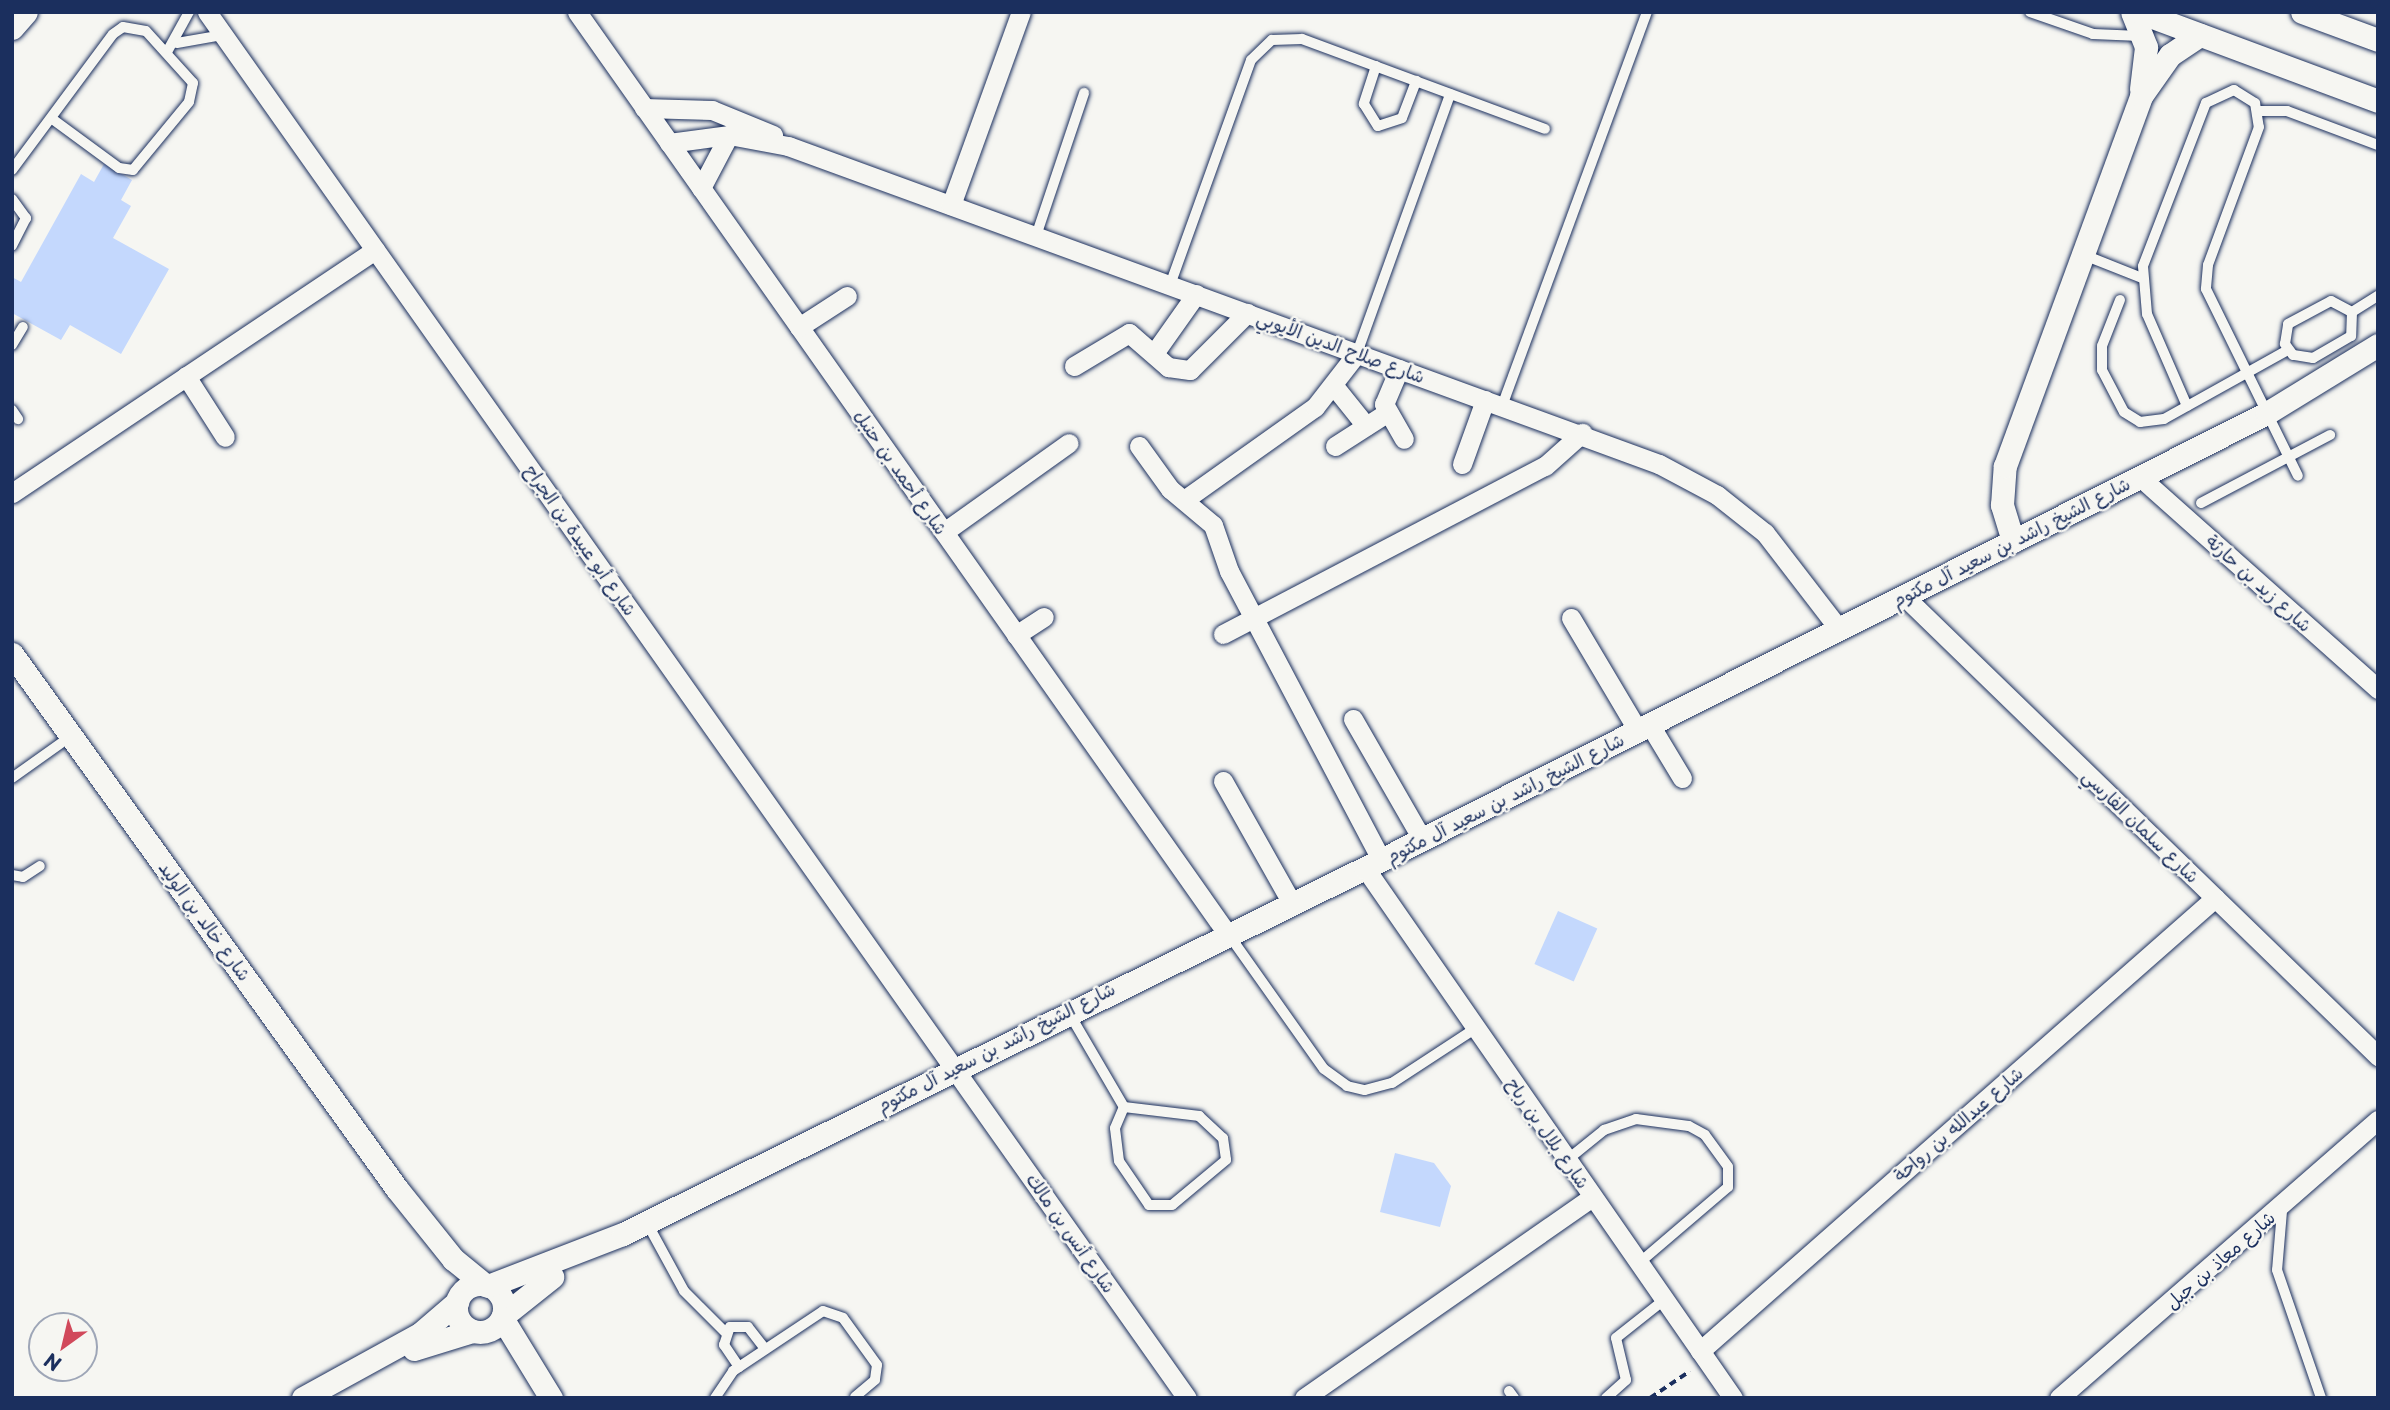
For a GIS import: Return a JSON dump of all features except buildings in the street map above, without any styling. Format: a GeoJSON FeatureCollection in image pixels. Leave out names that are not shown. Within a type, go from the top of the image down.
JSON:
{"type":"FeatureCollection","features":[{"type":"Feature","properties":{"kind":"street"},"geometry":{"type":"LineString","coordinates":[[12,28],[26,12]]}},
{"type":"Feature","properties":{"kind":"street","name":"شارع أبو عبيدة بن الجراح"},"geometry":{"type":"LineString","coordinates":[[207,12],[956,1067]]}},
{"type":"Feature","properties":{"kind":"street","name":"شارع أحمد بن حنبل"},"geometry":{"type":"LineString","coordinates":[[577,12],[1226,932]]}},
{"type":"Feature","properties":{"kind":"street"},"geometry":{"type":"LineString","coordinates":[[951,205],[1021,12]]}},
{"type":"Feature","properties":{"kind":"street"},"geometry":{"type":"LineString","coordinates":[[2132,12],[2144,36],[2141,96]]}},
{"type":"Feature","properties":{"kind":"street"},"geometry":{"type":"LineString","coordinates":[[2139,12],[2373,100]]}},
{"type":"Feature","properties":{"kind":"street"},"geometry":{"type":"LineString","coordinates":[[2302,12],[2378,40]]}},
{"type":"Feature","properties":{"kind":"street"},"geometry":{"type":"LineString","coordinates":[[2013,541],[2003,505],[2005,466],[2141,96],[2170,55],[2200,35]]}},
{"type":"Feature","properties":{"kind":"street","name":"شارع صلاح الدين الأيوبي"},"geometry":{"type":"LineString","coordinates":[[644,108],[712,110],[788,146],[1582,433],[1689,478],[1744,515],[1790,560],[1839,629]]}},
{"type":"Feature","properties":{"kind":"street"},"geometry":{"type":"LineString","coordinates":[[701,188],[729,135]]}},
{"type":"Feature","properties":{"kind":"street","name":"شارع صلاح الدين الأيوبي"},"geometry":{"type":"LineString","coordinates":[[669,143],[729,135],[788,146]]}},
{"type":"Feature","properties":{"kind":"street"},"geometry":{"type":"LineString","coordinates":[[12,494],[375,250]]}},
{"type":"Feature","properties":{"kind":"street"},"geometry":{"type":"LineString","coordinates":[[1155,352],[1195,295]]}},
{"type":"Feature","properties":{"kind":"street"},"geometry":{"type":"LineString","coordinates":[[799,327],[847,296]]}},
{"type":"Feature","properties":{"kind":"street"},"geometry":{"type":"LineString","coordinates":[[1074,366],[1129,333],[1155,352],[1173,370],[1190,370],[1247,313]]}},
{"type":"Feature","properties":{"kind":"street"},"geometry":{"type":"LineString","coordinates":[[1184,500],[1334,386],[1357,353]]}},
{"type":"Feature","properties":{"kind":"street","name":"شارع الشيخ راشد بن سعيد آل مكتوم"},"geometry":{"type":"LineString","coordinates":[[502,1317],[531,1289],[646,1222],[1290,900],[1373,863],[1644,728],[2267,413],[2374,354]]}},
{"type":"Feature","properties":{"kind":"street"},"geometry":{"type":"LineString","coordinates":[[1399,369],[1385,395],[1388,412],[1404,439]]}},
{"type":"Feature","properties":{"kind":"street"},"geometry":{"type":"LineString","coordinates":[[186,376],[225,437]]}},
{"type":"Feature","properties":{"kind":"street"},"geometry":{"type":"LineString","coordinates":[[1334,386],[1366,426]]}},
{"type":"Feature","properties":{"kind":"street"},"geometry":{"type":"LineString","coordinates":[[1462,464],[1494,403]]}},
{"type":"Feature","properties":{"kind":"street"},"geometry":{"type":"LineString","coordinates":[[1335,446],[1388,412]]}},
{"type":"Feature","properties":{"kind":"street"},"geometry":{"type":"LineString","coordinates":[[1223,634],[1545,466],[1582,433]]}},
{"type":"Feature","properties":{"kind":"street"},"geometry":{"type":"LineString","coordinates":[[944,532],[1069,443]]}},
{"type":"Feature","properties":{"kind":"street","name":"شارع بلال بن رباح"},"geometry":{"type":"LineString","coordinates":[[1139,446],[1184,500],[1213,526],[1373,863],[1476,1028],[1733,1398]]}},
{"type":"Feature","properties":{"kind":"street","name":"شارع زيد بن حارثة"},"geometry":{"type":"LineString","coordinates":[[2140,477],[2378,688]]}},
{"type":"Feature","properties":{"kind":"street","name":"شارع سلمان الفارسي"},"geometry":{"type":"LineString","coordinates":[[1904,596],[2378,1056]]}},
{"type":"Feature","properties":{"kind":"street"},"geometry":{"type":"LineString","coordinates":[[1016,635],[1044,617]]}},
{"type":"Feature","properties":{"kind":"street"},"geometry":{"type":"LineString","coordinates":[[1571,618],[1644,728],[1682,778]]}},
{"type":"Feature","properties":{"kind":"street","name":"شارع خالد بن الوليد"},"geometry":{"type":"LineString","coordinates":[[12,653],[397,1189],[453,1259],[486,1285]]}},
{"type":"Feature","properties":{"kind":"street"},"geometry":{"type":"LineString","coordinates":[[1353,719],[1422,839]]}},
{"type":"Feature","properties":{"kind":"street"},"geometry":{"type":"LineString","coordinates":[[1223,780],[1290,900]]}},
{"type":"Feature","properties":{"kind":"street","name":"شارع عبدالله بن رواحة"},"geometry":{"type":"LineString","coordinates":[[1703,1355],[2216,898]]}},
{"type":"Feature","properties":{"kind":"street","name":"شارع أنس بن مالك"},"geometry":{"type":"LineString","coordinates":[[956,1067],[1187,1398]]}},
{"type":"Feature","properties":{"kind":"street","name":"شارع معاذ بن جبل"},"geometry":{"type":"LineString","coordinates":[[2059,1398],[2285,1204],[2378,1120]]}},
{"type":"Feature","properties":{"kind":"street","name":"شارع خالد بن الوليد"},"geometry":{"type":"LineString","coordinates":[[397,1189],[403,1210],[442,1265],[457,1301]]}},
{"type":"Feature","properties":{"kind":"street"},"geometry":{"type":"LineString","coordinates":[[1304,1398],[1592,1197]]}},
{"type":"Feature","properties":{"kind":"street","name":"شارع الشيخ راشد بن سعيد آل مكتوم"},"geometry":{"type":"LineString","coordinates":[[486,1285],[623,1234]]}},
{"type":"Feature","properties":{"kind":"street"},"geometry":{"type":"LineString","coordinates":[[303,1398],[432,1326],[472,1286],[486,1285],[501,1297],[502,1317],[551,1398]]}},
{"type":"Feature","properties":{"kind":"street"},"geometry":{"type":"LineString","coordinates":[[457,1301],[459,1320],[503,1353],[537,1398]]}},
{"type":"Feature","properties":{"kind":"street"},"geometry":{"type":"LineString","coordinates":[[331,1384],[475,1331],[502,1317]]}},
{"type":"Feature","properties":{"kind":"lane"},"geometry":{"type":"LineString","coordinates":[[167,52],[177,43],[189,12]]}},
{"type":"Feature","properties":{"kind":"lane"},"geometry":{"type":"LineString","coordinates":[[1494,403],[1647,12]]}},
{"type":"Feature","properties":{"kind":"lane"},"geometry":{"type":"LineString","coordinates":[[2030,12],[2093,34],[2144,36]]}},
{"type":"Feature","properties":{"kind":"lane"},"geometry":{"type":"LineString","coordinates":[[12,170],[51,118],[117,30],[141,28],[191,78],[194,93],[136,168],[120,168],[51,118]]}},
{"type":"Feature","properties":{"kind":"lane"},"geometry":{"type":"LineString","coordinates":[[177,43],[223,36]]}},
{"type":"Feature","properties":{"kind":"lane"},"geometry":{"type":"LineString","coordinates":[[1170,285],[1257,52],[1292,37],[1545,129]]}},
{"type":"Feature","properties":{"kind":"lane"},"geometry":{"type":"LineString","coordinates":[[1376,66],[1364,104],[1378,126],[1402,118],[1416,81]]}},
{"type":"Feature","properties":{"kind":"lane"},"geometry":{"type":"LineString","coordinates":[[2187,406],[2147,314],[2141,278],[2206,103],[2234,90],[2258,111],[2287,111],[2378,145]]}},
{"type":"Feature","properties":{"kind":"lane"},"geometry":{"type":"LineString","coordinates":[[1036,236],[1084,93]]}},
{"type":"Feature","properties":{"kind":"lane"},"geometry":{"type":"LineString","coordinates":[[1357,353],[1450,94]]}},
{"type":"Feature","properties":{"kind":"lane"},"geometry":{"type":"LineString","coordinates":[[2258,111],[2259,127],[2205,281],[2246,373],[2298,476]]}},
{"type":"Feature","properties":{"kind":"lane"},"geometry":{"type":"LineString","coordinates":[[12,199],[26,218],[12,246]]}},
{"type":"Feature","properties":{"kind":"lane"},"geometry":{"type":"LineString","coordinates":[[2083,255],[2141,278]]}},
{"type":"Feature","properties":{"kind":"lane"},"geometry":{"type":"LineString","coordinates":[[2352,312],[2378,296]]}},
{"type":"Feature","properties":{"kind":"lane"},"geometry":{"type":"LineString","coordinates":[[2120,300],[2101,362],[2120,406],[2146,424],[2187,406],[2288,350]]}},
{"type":"Feature","properties":{"kind":"lane"},"geometry":{"type":"LineString","coordinates":[[2288,350],[2285,331],[2292,319],[2330,301],[2352,312]]}},
{"type":"Feature","properties":{"kind":"lane"},"geometry":{"type":"LineString","coordinates":[[2288,350],[2306,359],[2341,344],[2354,331],[2352,312]]}},
{"type":"Feature","properties":{"kind":"lane"},"geometry":{"type":"LineString","coordinates":[[12,345],[23,327]]}},
{"type":"Feature","properties":{"kind":"lane"},"geometry":{"type":"LineString","coordinates":[[2200,503],[2330,435]]}},
{"type":"Feature","properties":{"kind":"lane"},"geometry":{"type":"LineString","coordinates":[[12,778],[71,735]]}},
{"type":"Feature","properties":{"kind":"lane"},"geometry":{"type":"LineString","coordinates":[[12,874],[23,877],[40,866]]}},
{"type":"Feature","properties":{"kind":"lane"},"geometry":{"type":"LineString","coordinates":[[1226,932],[1325,1069],[1347,1086],[1365,1090],[1392,1083],[1476,1028]]}},
{"type":"Feature","properties":{"kind":"lane"},"geometry":{"type":"LineString","coordinates":[[1068,1011],[1124,1107]]}},
{"type":"Feature","properties":{"kind":"lane"},"geometry":{"type":"LineString","coordinates":[[1124,1107],[1199,1116],[1223,1138],[1226,1160],[1172,1205],[1149,1205],[1119,1161],[1115,1128],[1124,1107]]}},
{"type":"Feature","properties":{"kind":"lane"},"geometry":{"type":"LineString","coordinates":[[1567,1160],[1604,1130],[1636,1119],[1689,1126],[1705,1135],[1728,1167],[1728,1187],[1639,1263]]}},
{"type":"Feature","properties":{"kind":"lane"},"geometry":{"type":"LineString","coordinates":[[2285,1204],[2277,1223],[2277,1269],[2321,1398]]}},
{"type":"Feature","properties":{"kind":"lane"},"geometry":{"type":"LineString","coordinates":[[646,1222],[684,1291],[725,1332],[724,1345],[739,1367]]}},
{"type":"Feature","properties":{"kind":"lane"},"geometry":{"type":"LineString","coordinates":[[1606,1398],[1626,1380],[1616,1338],[1664,1300]]}},
{"type":"Feature","properties":{"kind":"lane"},"geometry":{"type":"LineString","coordinates":[[715,1398],[739,1367],[816,1313],[837,1314],[877,1365],[875,1380],[855,1397]]}},
{"type":"Feature","properties":{"kind":"lane"},"geometry":{"type":"LineString","coordinates":[[725,1332],[735,1325],[748,1327],[765,1349]]}},
{"type":"Feature","properties":{"kind":"path"},"geometry":{"type":"LineString","coordinates":[[1650,1398],[1703,1355]]}}]}
